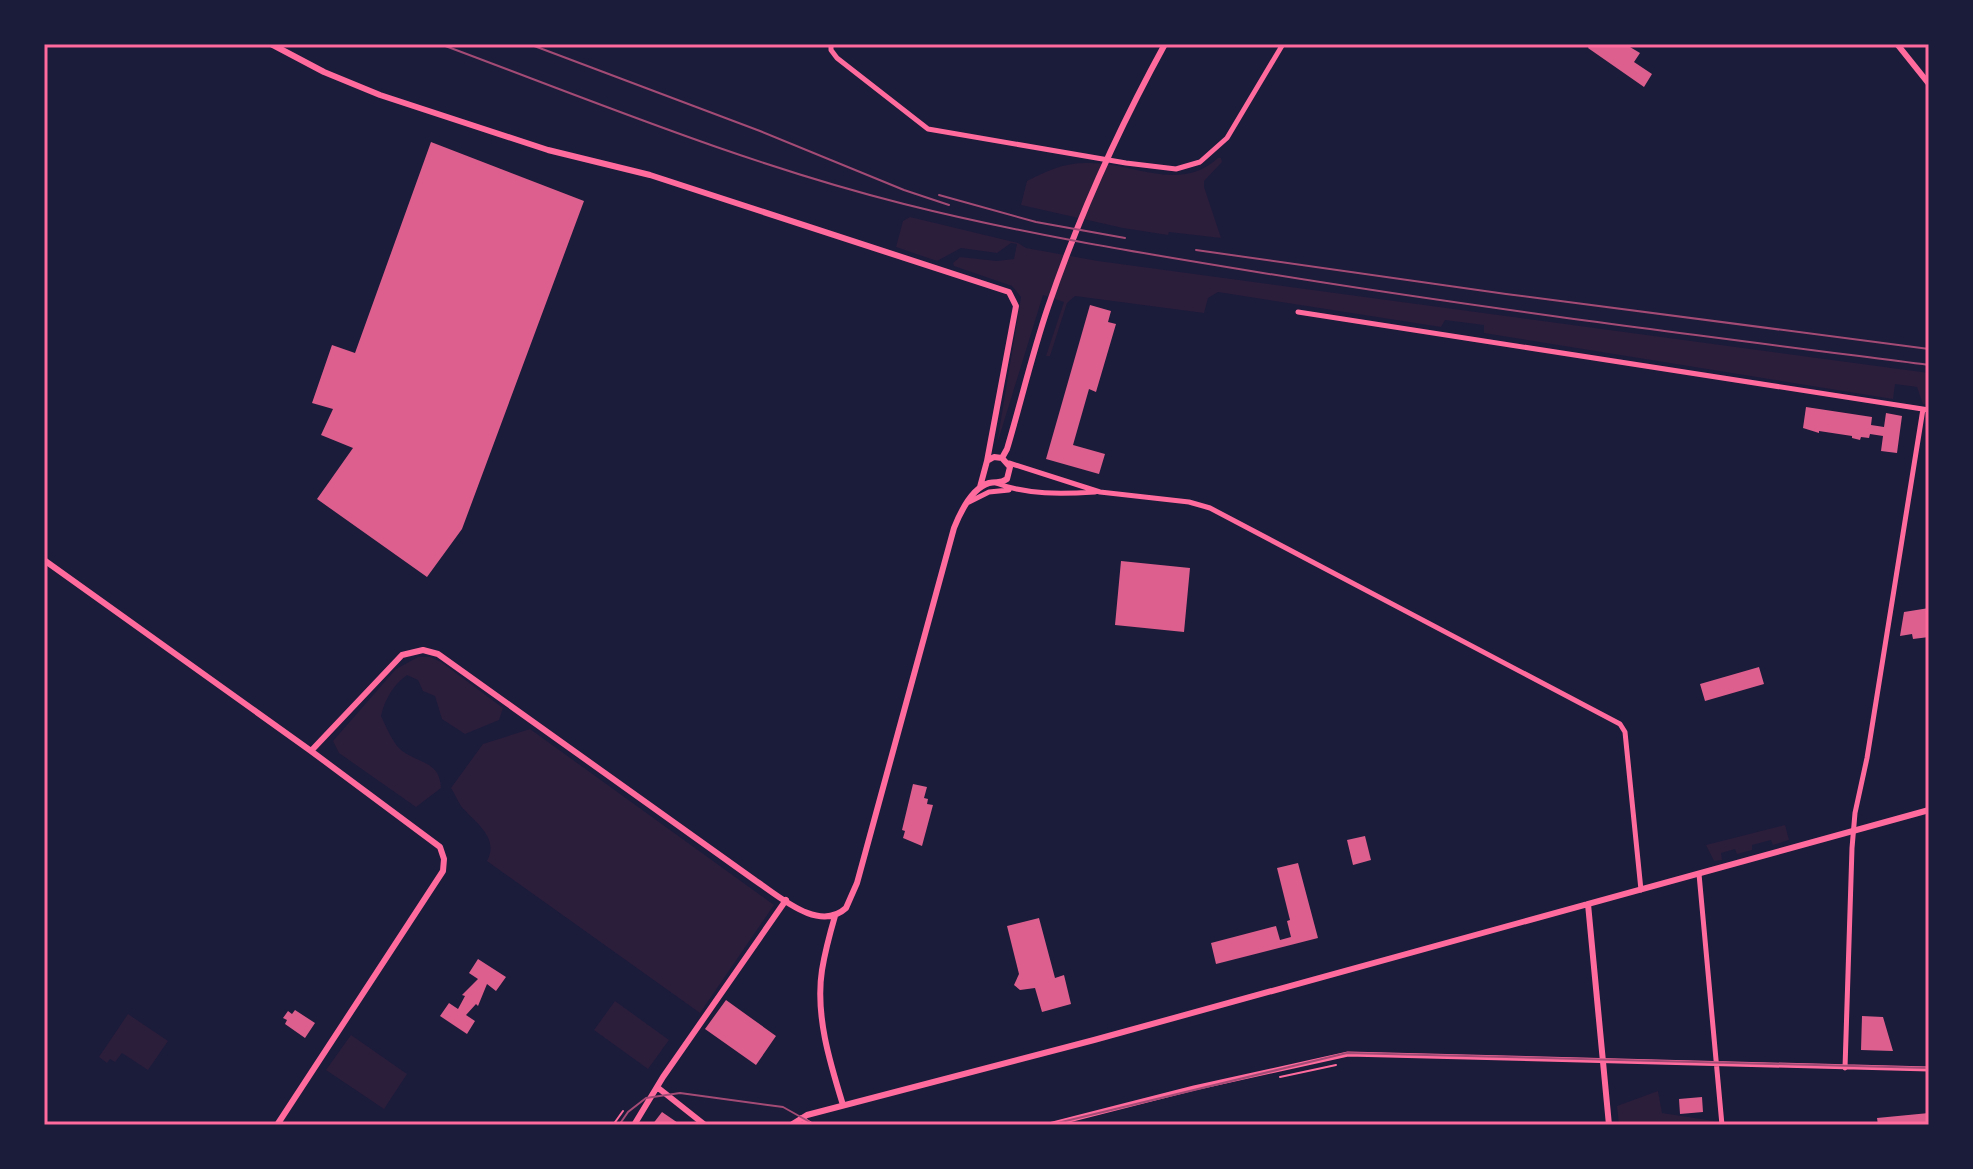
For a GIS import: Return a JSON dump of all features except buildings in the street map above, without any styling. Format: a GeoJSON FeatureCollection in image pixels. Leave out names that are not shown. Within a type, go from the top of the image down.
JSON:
{"type":"FeatureCollection","features":[{"type":"Feature","properties":{"kind":"street"},"geometry":{"type":"LineString","coordinates":[[271,44],[324,72],[380,95],[548,150],[650,175],[1009,292],[1016,306],[987,461],[976,493]]}},
{"type":"Feature","properties":{"kind":"street"},"geometry":{"type":"LineString","coordinates":[[831,44],[837,58],[923,126],[950,134],[1176,169],[1200,162],[1227,138],[1283,44]]}},
{"type":"Feature","properties":{"kind":"street"},"geometry":{"type":"LineString","coordinates":[[311,751],[402,655],[423,650],[438,654],[786,900],[821,917],[835,916],[846,908],[857,883],[947,549],[965,505],[976,493],[1004,481],[1010,475],[1005,460],[1007,449],[1048,308],[1079,223],[1115,140],[1165,44]]}},
{"type":"Feature","properties":{"kind":"street"},"geometry":{"type":"LineString","coordinates":[[1897,44],[1929,84]]}},
{"type":"Feature","properties":{"kind":"street"},"geometry":{"type":"LineString","coordinates":[[1298,312],[1926,410],[1854,831],[1845,1068]]}},
{"type":"Feature","properties":{"kind":"street"},"geometry":{"type":"LineString","coordinates":[[987,461],[994,457],[1005,460],[1100,492]]}},
{"type":"Feature","properties":{"kind":"street"},"geometry":{"type":"LineString","coordinates":[[984,473],[994,483],[1013,490]]}},
{"type":"Feature","properties":{"kind":"street"},"geometry":{"type":"LineString","coordinates":[[965,505],[989,492],[1013,490],[1100,492],[1189,502],[1210,508],[1620,724],[1625,732],[1641,890]]}},
{"type":"Feature","properties":{"kind":"street"},"geometry":{"type":"LineString","coordinates":[[44,560],[440,847],[444,859],[441,877],[277,1125]]}},
{"type":"Feature","properties":{"kind":"street"},"geometry":{"type":"LineString","coordinates":[[791,1125],[800,1118],[843,1105],[1094,1040],[1929,810]]}},
{"type":"Feature","properties":{"kind":"street"},"geometry":{"type":"LineString","coordinates":[[1699,874],[1722,1125]]}},
{"type":"Feature","properties":{"kind":"street"},"geometry":{"type":"LineString","coordinates":[[634,1125],[786,900]]}},
{"type":"Feature","properties":{"kind":"street"},"geometry":{"type":"LineString","coordinates":[[1588,904],[1609,1125]]}},
{"type":"Feature","properties":{"kind":"street"},"geometry":{"type":"LineString","coordinates":[[835,916],[822,971],[821,992],[828,1058],[843,1105]]}},
{"type":"Feature","properties":{"kind":"street"},"geometry":{"type":"LineString","coordinates":[[1049,1125],[1194,1088],[1348,1054],[1929,1069]]}},
{"type":"Feature","properties":{"kind":"street"},"geometry":{"type":"LineString","coordinates":[[657,1087],[705,1125]]}},
{"type":"Feature","properties":{"kind":"street"},"geometry":{"type":"LineString","coordinates":[[800,1118],[812,1125]]}},
{"type":"Feature","properties":{"kind":"path"},"geometry":{"type":"LineString","coordinates":[[1280,1077],[1336,1065]]}},
{"type":"Feature","properties":{"kind":"path"},"geometry":{"type":"LineString","coordinates":[[613,1125],[623,1111]]}},
{"type":"Feature","properties":{"kind":"shaded area"},"geometry":{"type":"Polygon","coordinates":[[[1218,158],[1222,162],[1204,181],[1204,187],[1221,238],[1123,228],[1021,205],[1027,181],[1062,166],[1103,164],[1171,175],[1187,174],[1218,158]]]}},
{"type":"Feature","properties":{"kind":"shaded area"},"geometry":{"type":"Polygon","coordinates":[[[910,217],[1018,243],[1026,248],[1098,261],[1929,373],[1929,404],[1923,404],[1917,387],[1895,384],[1893,399],[1484,333],[1484,325],[1445,320],[1441,327],[1218,292],[1208,298],[1204,313],[1075,296],[1067,303],[1050,356],[1046,356],[1064,302],[1043,295],[997,444],[1021,297],[1012,286],[954,266],[953,263],[960,257],[997,261],[1014,259],[1017,244],[1011,243],[997,253],[961,248],[937,261],[896,247],[903,221],[910,217]]]}},
{"type":"Feature","properties":{"kind":"shaded area"},"geometry":{"type":"Polygon","coordinates":[[[418,657],[430,657],[441,662],[503,708],[499,720],[465,734],[442,719],[435,696],[423,691],[418,680],[407,675],[398,683],[387,698],[381,716],[398,747],[433,768],[440,779],[441,788],[416,807],[339,753],[333,741],[396,669],[418,657]]]}},
{"type":"Feature","properties":{"kind":"shaded area"},"geometry":{"type":"Polygon","coordinates":[[[530,729],[774,905],[700,1013],[487,861],[490,852],[488,837],[461,806],[451,788],[483,744],[530,729]]]}},
{"type":"Feature","properties":{"kind":"shaded area"},"geometry":{"type":"Polygon","coordinates":[[[1785,825],[1789,840],[1773,845],[1771,840],[1752,845],[1752,850],[1737,854],[1735,849],[1721,853],[1722,860],[1714,861],[1706,845],[1785,825]]]}},
{"type":"Feature","properties":{"kind":"shaded area"},"geometry":{"type":"Polygon","coordinates":[[[615,1001],[669,1040],[648,1069],[594,1030],[615,1001]]]}},
{"type":"Feature","properties":{"kind":"shaded area"},"geometry":{"type":"Polygon","coordinates":[[[128,1014],[168,1041],[148,1070],[122,1053],[115,1062],[110,1059],[107,1063],[99,1057],[128,1014]]]}},
{"type":"Feature","properties":{"kind":"shaded area"},"geometry":{"type":"Polygon","coordinates":[[[351,1035],[407,1074],[384,1109],[326,1070],[351,1035]]]}},
{"type":"Feature","properties":{"kind":"shaded area"},"geometry":{"type":"Polygon","coordinates":[[[1658,1091],[1662,1113],[1714,1121],[1714,1125],[1619,1125],[1617,1106],[1658,1091]]]}},
{"type":"Feature","properties":{"kind":"tram line"},"geometry":{"type":"LineString","coordinates":[[1049,1125],[1347,1053],[1929,1068]]}},
{"type":"Feature","properties":{"kind":"tram line"},"geometry":{"type":"LineString","coordinates":[[619,1125],[628,1112],[646,1098],[680,1093],[783,1107],[815,1125]]}},
{"type":"Feature","properties":{"kind":"railway"},"geometry":{"type":"LineString","coordinates":[[440,44],[786,170],[904,204],[990,224],[1164,257],[1420,297],[1929,365]]}},
{"type":"Feature","properties":{"kind":"railway"},"geometry":{"type":"LineString","coordinates":[[529,44],[949,205]]}},
{"type":"Feature","properties":{"kind":"railway"},"geometry":{"type":"LineString","coordinates":[[939,195],[1036,222],[1125,238]]}},
{"type":"Feature","properties":{"kind":"railway"},"geometry":{"type":"LineString","coordinates":[[1196,250],[1929,349]]}}]}
